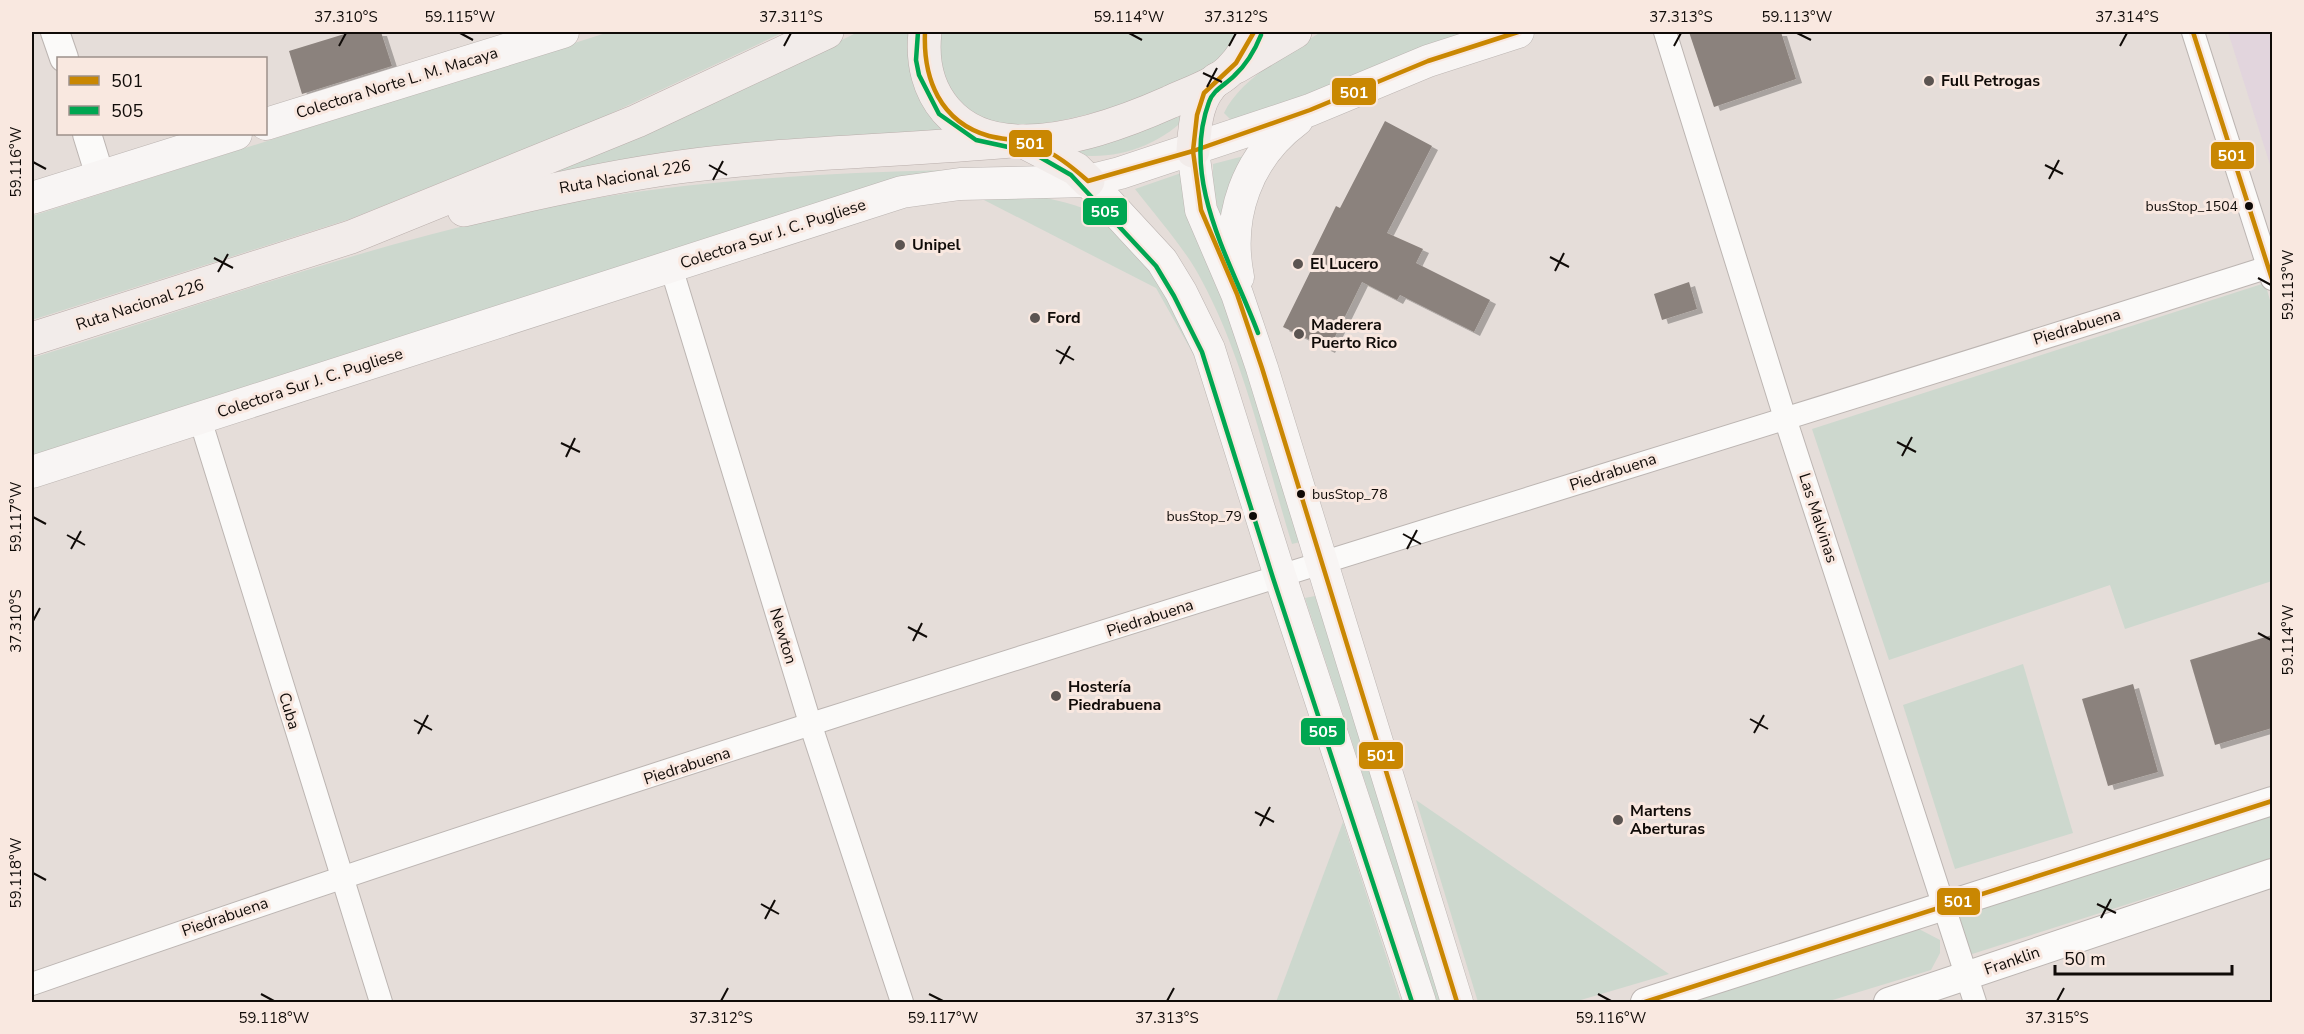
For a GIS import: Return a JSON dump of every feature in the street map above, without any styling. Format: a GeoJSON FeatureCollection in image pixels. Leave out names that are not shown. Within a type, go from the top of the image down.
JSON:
{"type":"FeatureCollection","features":[{"type":"Feature","properties":{"kind":"highway","name":"Ruta Nacional 226"},"geometry":{"type":"LineString","coordinates":[[351,237],[637,121],[826,32]]}},
{"type":"Feature","properties":{"kind":"highway","name":"Ruta Nacional 226"},"geometry":{"type":"LineString","coordinates":[[925,32],[923,60],[926,73],[944,109],[979,133],[1016,141]]}},
{"type":"Feature","properties":{"kind":"highway","name":"Ruta Nacional 226"},"geometry":{"type":"LineString","coordinates":[[1223,75],[1245,51],[1254,32]]}},
{"type":"Feature","properties":{"kind":"highway","name":"Ruta Nacional 226"},"geometry":{"type":"LineString","coordinates":[[32,339],[351,237],[556,188],[679,167],[778,156],[1016,141],[1068,135],[1121,122],[1223,75],[1295,32]]}},
{"type":"Feature","properties":{"kind":"highway"},"geometry":{"type":"LineString","coordinates":[[1193,151],[1200,102],[1209,87],[1223,75]]}},
{"type":"Feature","properties":{"kind":"highway"},"geometry":{"type":"LineString","coordinates":[[1016,141],[1076,169],[1088,181]]}},
{"type":"Feature","properties":{"kind":"main road","name":"Colectora Norte L. M. Macaya"},"geometry":{"type":"LineString","coordinates":[[267,124],[563,32]]}},
{"type":"Feature","properties":{"kind":"main road","name":"Colectora Sur J. C. Pugliese"},"geometry":{"type":"LineString","coordinates":[[32,472],[902,192],[960,184],[1088,181],[1193,151],[1310,110],[1418,64],[1518,32]]}},
{"type":"Feature","properties":{"kind":"main road"},"geometry":{"type":"LineString","coordinates":[[1248,328],[1233,243],[1238,208],[1253,169],[1275,136],[1310,110]]}},
{"type":"Feature","properties":{"kind":"main road"},"geometry":{"type":"LineString","coordinates":[[32,198],[233,135]]}},
{"type":"Feature","properties":{"kind":"main road"},"geometry":{"type":"LineString","coordinates":[[1193,151],[1201,210],[1248,328],[1324,563],[1457,1002]]}},
{"type":"Feature","properties":{"kind":"main road"},"geometry":{"type":"LineString","coordinates":[[1088,181],[1162,261],[1209,349],[1280,576],[1420,1002]]}},
{"type":"Feature","properties":{"kind":"street"},"geometry":{"type":"LineString","coordinates":[[55,32],[64,57]]}},
{"type":"Feature","properties":{"kind":"street","name":"Las Malvinas"},"geometry":{"type":"LineString","coordinates":[[1665,32],[1785,418],[1971,989]]}},
{"type":"Feature","properties":{"kind":"street"},"geometry":{"type":"LineString","coordinates":[[2193,32],[2271,270]]}},
{"type":"Feature","properties":{"kind":"street"},"geometry":{"type":"LineString","coordinates":[[87,135],[100,176]]}},
{"type":"Feature","properties":{"kind":"street","name":"Newton"},"geometry":{"type":"LineString","coordinates":[[671,267],[811,726],[902,1002]]}},
{"type":"Feature","properties":{"kind":"street","name":"Piedrabuena"},"geometry":{"type":"LineString","coordinates":[[32,984],[340,876],[1280,576],[1785,418],[2271,270]]}},
{"type":"Feature","properties":{"kind":"street","name":"Cuba"},"geometry":{"type":"LineString","coordinates":[[200,418],[340,876],[381,1002]]}},
{"type":"Feature","properties":{"kind":"street"},"geometry":{"type":"LineString","coordinates":[[1644,1002],[2272,801]]}},
{"type":"Feature","properties":{"kind":"street","name":"Franklin"},"geometry":{"type":"LineString","coordinates":[[1888,1002],[1971,989],[2272,873]]}},
{"type":"Feature","properties":{"kind":"shaded area"},"geometry":{"type":"Polygon","coordinates":[[[609,32],[784,32],[599,119],[350,219],[32,320],[32,216],[609,32]]]}},
{"type":"Feature","properties":{"kind":"shaded area"},"geometry":{"type":"Polygon","coordinates":[[[858,32],[909,32],[909,63],[916,90],[930,115],[952,137],[526,179],[660,128],[858,32]]]}},
{"type":"Feature","properties":{"kind":"shaded area"},"geometry":{"type":"Polygon","coordinates":[[[939,32],[1240,32],[1227,52],[1208,67],[1184,81],[1155,93],[1059,121],[1010,127],[982,120],[959,104],[948,85],[941,64],[939,32]]]}},
{"type":"Feature","properties":{"kind":"shaded area"},"geometry":{"type":"Polygon","coordinates":[[[1321,32],[1507,32],[1231,120],[1224,113],[1241,89],[1266,67],[1321,32]]]}},
{"type":"Feature","properties":{"kind":"shaded area"},"geometry":{"type":"Polygon","coordinates":[[[2228,32],[2272,32],[2272,171],[2228,32]]]}},
{"type":"Feature","properties":{"kind":"shaded area"},"geometry":{"type":"Polygon","coordinates":[[[1191,113],[1164,135],[1133,150],[1099,156],[1063,153],[1191,113]]]}},
{"type":"Feature","properties":{"kind":"shaded area"},"geometry":{"type":"Polygon","coordinates":[[[1244,156],[1224,227],[1213,194],[1213,164],[1244,156]]]}},
{"type":"Feature","properties":{"kind":"shaded area"},"geometry":{"type":"Polygon","coordinates":[[[950,170],[32,462],[32,358],[229,295],[362,253],[496,218],[563,204],[707,183],[853,173],[950,170]]]}},
{"type":"Feature","properties":{"kind":"shaded area"},"geometry":{"type":"Polygon","coordinates":[[[1187,171],[1222,295],[1300,542],[1292,544],[1253,410],[1217,312],[1188,257],[1135,189],[1187,171]]]}},
{"type":"Feature","properties":{"kind":"shaded area"},"geometry":{"type":"Polygon","coordinates":[[[1019,193],[1060,201],[1090,211],[1131,244],[1170,300],[1196,359],[1156,288],[984,200],[969,197],[1019,193]]]}},
{"type":"Feature","properties":{"kind":"shaded area"},"geometry":{"type":"Polygon","coordinates":[[[2265,283],[2272,307],[2272,581],[2125,629],[2110,585],[1889,660],[1812,429],[2265,283]]]}},
{"type":"Feature","properties":{"kind":"shaded area"},"geometry":{"type":"Polygon","coordinates":[[[1315,596],[1446,1002],[1437,1002],[1305,598],[1315,596]]]}},
{"type":"Feature","properties":{"kind":"shaded area"},"geometry":{"type":"Polygon","coordinates":[[[2023,664],[2073,833],[1955,869],[1903,705],[2023,664]]]}},
{"type":"Feature","properties":{"kind":"shaded area"},"geometry":{"type":"Polygon","coordinates":[[[1416,800],[1669,974],[1574,1002],[1478,1002],[1416,800]]]}},
{"type":"Feature","properties":{"kind":"shaded area"},"geometry":{"type":"Polygon","coordinates":[[[2272,813],[2272,858],[1969,955],[1956,915],[2272,813]]]}},
{"type":"Feature","properties":{"kind":"shaded area"},"geometry":{"type":"Polygon","coordinates":[[[1343,822],[1401,1002],[1276,1002],[1343,822]]]}},
{"type":"Feature","properties":{"kind":"shaded area"},"geometry":{"type":"Polygon","coordinates":[[[1917,928],[1940,940],[1940,953],[1931,970],[1826,1002],[1678,1002],[1917,928]]]}},
{"type":"Feature","properties":{"kind":"building"},"geometry":{"type":"Polygon","coordinates":[[[351,32],[381,32],[392,66],[302,94],[289,51],[351,32]]]}},
{"type":"Feature","properties":{"kind":"building"},"geometry":{"type":"Polygon","coordinates":[[[1689,32],[1781,32],[1796,79],[1714,107],[1689,32]]]}},
{"type":"Feature","properties":{"kind":"building"},"geometry":{"type":"Polygon","coordinates":[[[1385,121],[1432,146],[1387,233],[1423,249],[1416,263],[1490,300],[1474,332],[1400,295],[1397,300],[1362,282],[1329,349],[1283,327],[1316,260],[1311,257],[1336,206],[1340,208],[1385,121]]]}},
{"type":"Feature","properties":{"kind":"building"},"geometry":{"type":"Polygon","coordinates":[[[1689,282],[1697,309],[1662,320],[1654,294],[1689,282]]]}},
{"type":"Feature","properties":{"kind":"building"},"geometry":{"type":"Polygon","coordinates":[[[2272,635],[2272,728],[2215,745],[2190,660],[2272,635]]]}},
{"type":"Feature","properties":{"kind":"building"},"geometry":{"type":"Polygon","coordinates":[[[2133,684],[2158,772],[2108,786],[2082,699],[2133,684]]]}},
{"type":"Feature","properties":{"kind":"transit line","name":"505"},"geometry":{"type":"LineString","coordinates":[[918,32],[916,60],[919,75],[939,114],[976,140],[1031,152],[1071,175],[1156,266],[1174,296],[1202,352],[1273,578],[1412,1002]]}},
{"type":"Feature","properties":{"kind":"transit line","name":"501"},"geometry":{"type":"LineString","coordinates":[[925,32],[927,66],[931,82],[947,109],[958,120],[989,136],[1029,143],[1042,148],[1088,181],[1193,151],[1310,110],[1428,61],[1518,32]]}},
{"type":"Feature","properties":{"kind":"transit line","name":"501"},"geometry":{"type":"LineString","coordinates":[[1254,32],[1236,63],[1204,93],[1197,115],[1193,151],[1201,210],[1237,294],[1262,368],[1457,1002]]}},
{"type":"Feature","properties":{"kind":"transit line","name":"501"},"geometry":{"type":"LineString","coordinates":[[2193,32],[2272,279]]}},
{"type":"Feature","properties":{"kind":"transit line","name":"505"},"geometry":{"type":"LineString","coordinates":[[1258,333],[1212,220],[1201,161],[1202,132],[1209,102],[1216,91],[1242,67],[1253,52],[1261,35]]}},
{"type":"Feature","properties":{"kind":"transit line","name":"501"},"geometry":{"type":"LineString","coordinates":[[1645,1002],[2272,801]]}},
{"type":"Feature","properties":{"kind":"place","name":"Full Petrogas"},"geometry":{"type":"Point","coordinates":[1929,81]}},
{"type":"Feature","properties":{"kind":"place","name":"busStop_1504"},"geometry":{"type":"Point","coordinates":[2249,206]}},
{"type":"Feature","properties":{"kind":"place","name":"Unipel"},"geometry":{"type":"Point","coordinates":[900,245]}},
{"type":"Feature","properties":{"kind":"place","name":"El Lucero"},"geometry":{"type":"Point","coordinates":[1298,264]}},
{"type":"Feature","properties":{"kind":"place","name":"Ford"},"geometry":{"type":"Point","coordinates":[1035,318]}},
{"type":"Feature","properties":{"kind":"place","name":"Maderera Puerto Rico"},"geometry":{"type":"Point","coordinates":[1299,334]}},
{"type":"Feature","properties":{"kind":"place","name":"busStop_78"},"geometry":{"type":"Point","coordinates":[1301,494]}},
{"type":"Feature","properties":{"kind":"place","name":"busStop_79"},"geometry":{"type":"Point","coordinates":[1253,516]}},
{"type":"Feature","properties":{"kind":"place","name":"Hostería Piedrabuena"},"geometry":{"type":"Point","coordinates":[1056,696]}},
{"type":"Feature","properties":{"kind":"place","name":"Martens Aberturas"},"geometry":{"type":"Point","coordinates":[1618,820]}}]}
